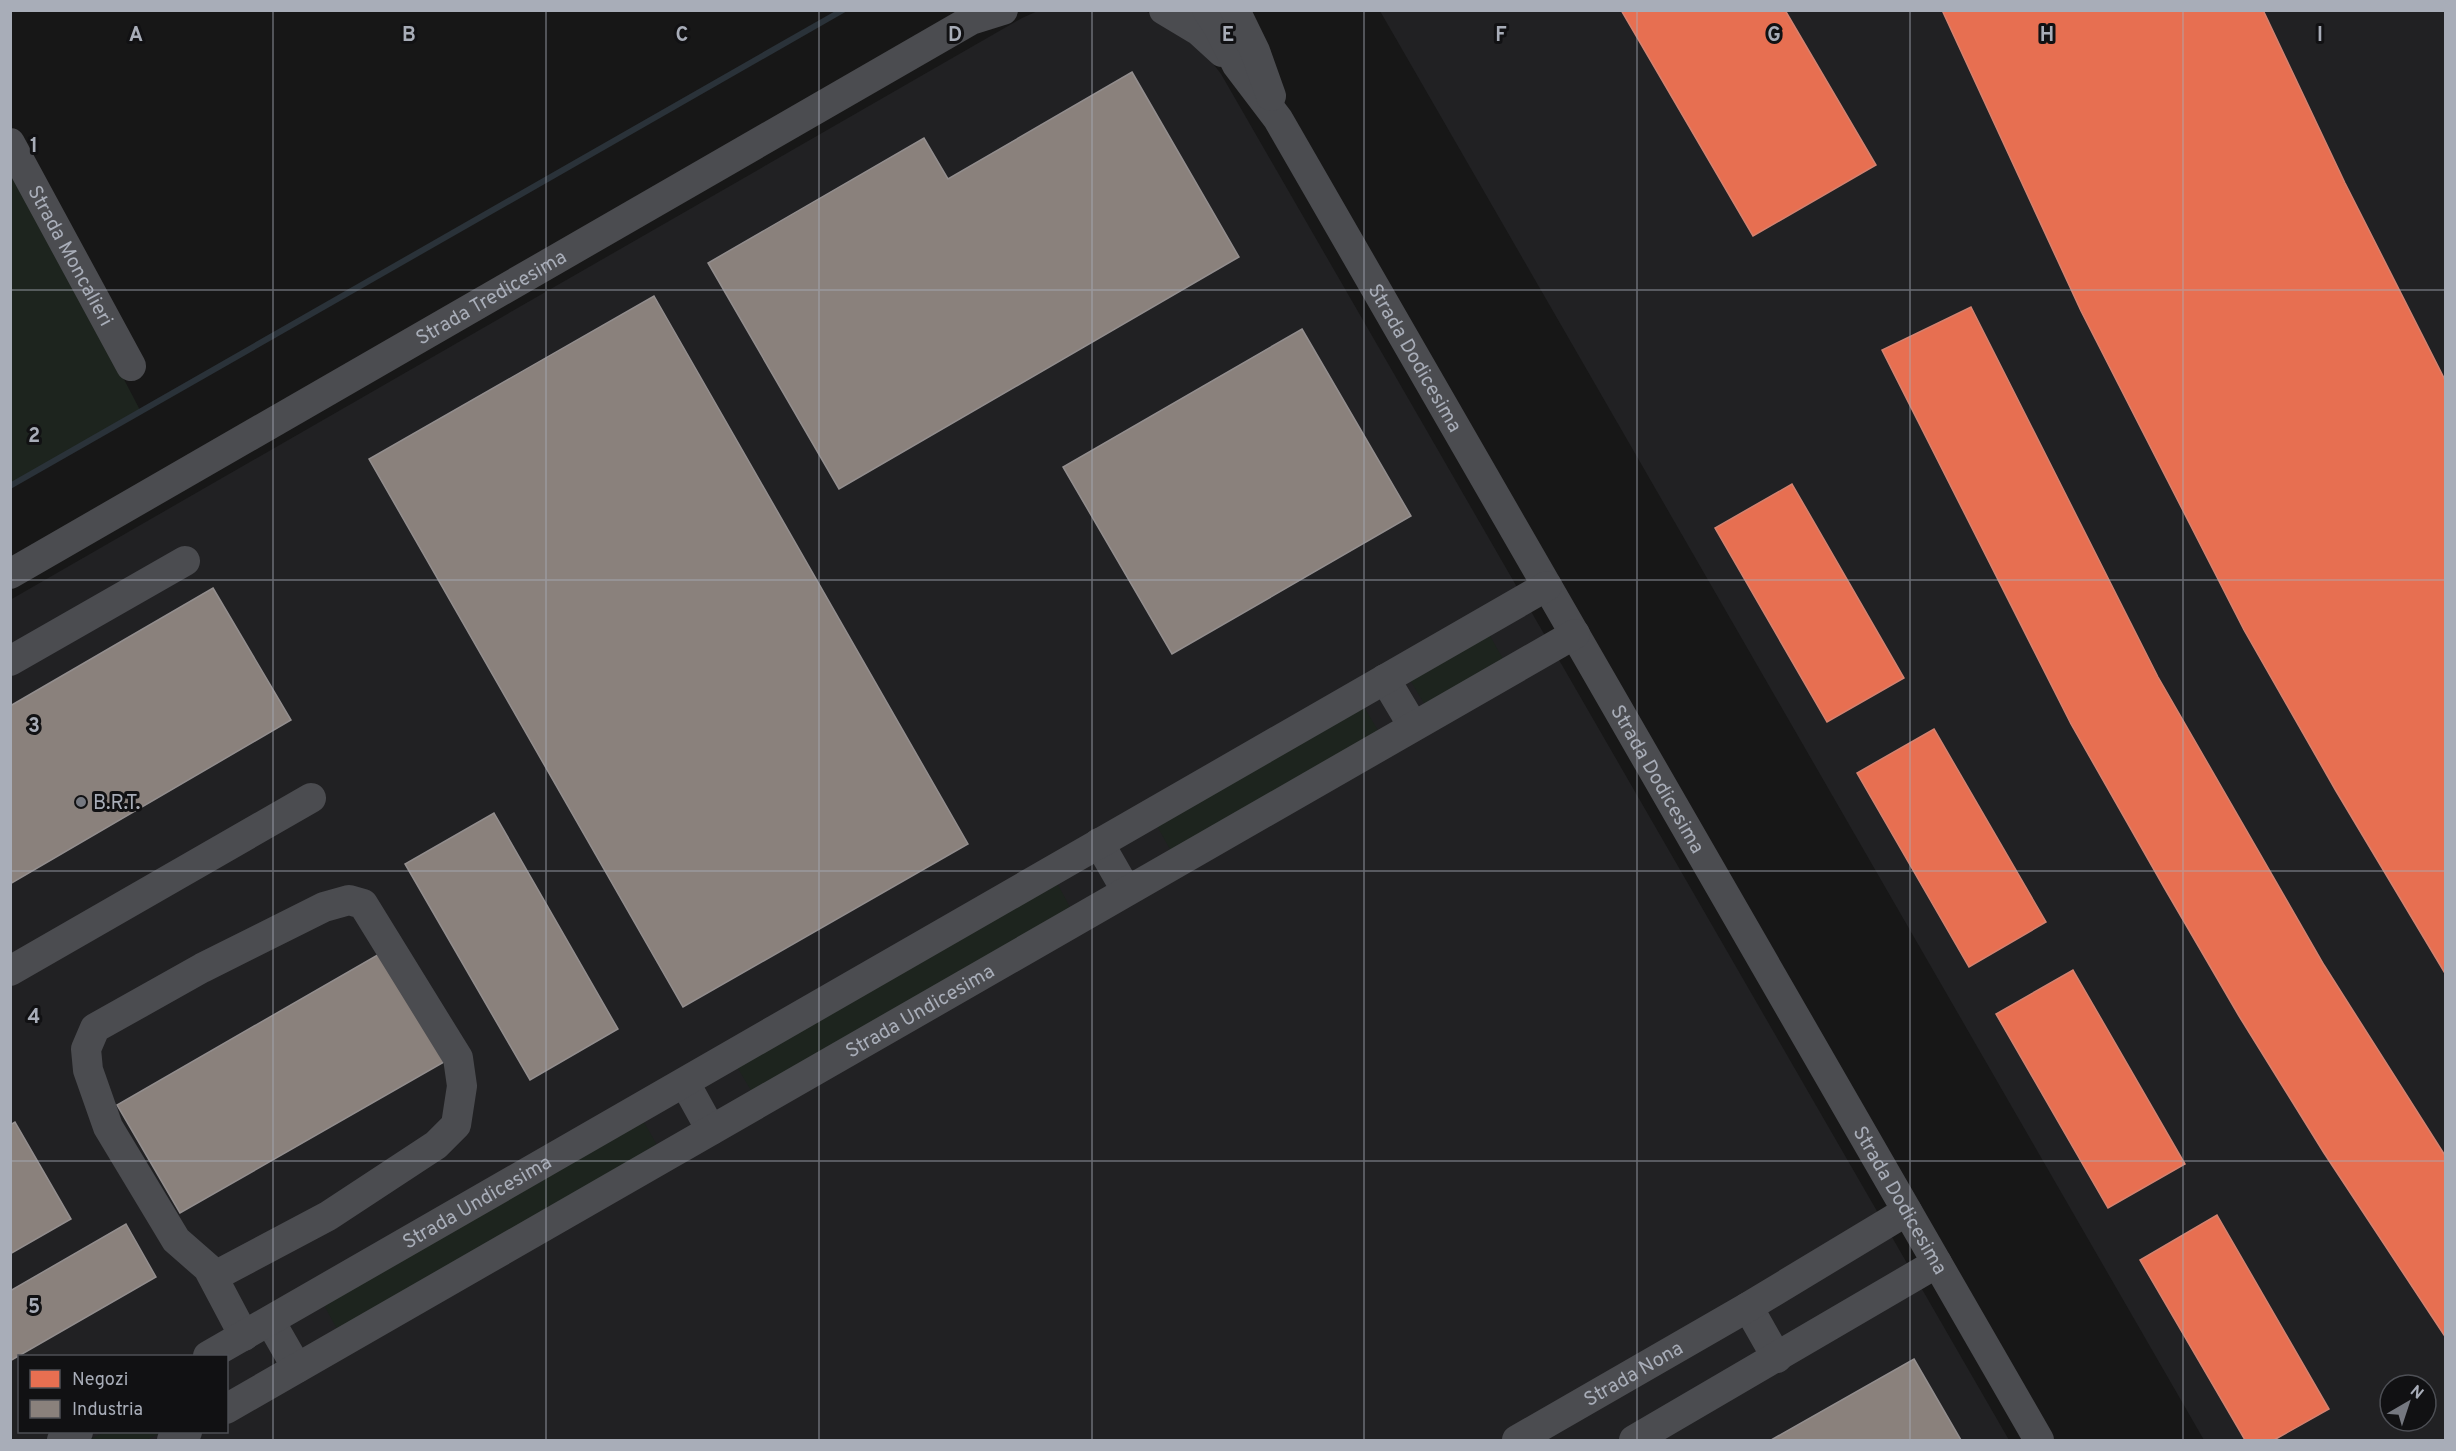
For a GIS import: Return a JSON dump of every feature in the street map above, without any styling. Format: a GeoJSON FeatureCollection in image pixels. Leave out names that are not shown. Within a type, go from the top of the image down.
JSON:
{"type":"FeatureCollection","features":[{"type":"Feature","properties":{"kind":"street","name":"Strada Tredicesima"},"geometry":{"type":"LineString","coordinates":[[10,574],[975,16],[1003,10]]}},
{"type":"Feature","properties":{"kind":"street"},"geometry":{"type":"LineString","coordinates":[[1164,10],[1199,31],[1237,65]]}},
{"type":"Feature","properties":{"kind":"street"},"geometry":{"type":"LineString","coordinates":[[1207,10],[1237,65],[1278,119]]}},
{"type":"Feature","properties":{"kind":"street"},"geometry":{"type":"LineString","coordinates":[[1234,10],[1255,51],[1278,119]]}},
{"type":"Feature","properties":{"kind":"street","name":"Strada Dodicesima"},"geometry":{"type":"LineString","coordinates":[[1278,119],[2039,1440]]}},
{"type":"Feature","properties":{"kind":"street","name":"Strada Moncalieri"},"geometry":{"type":"LineString","coordinates":[[10,143],[131,366]]}},
{"type":"Feature","properties":{"kind":"street"},"geometry":{"type":"LineString","coordinates":[[10,661],[184,561]]}},
{"type":"Feature","properties":{"kind":"street","name":"Strada Undicesima"},"geometry":{"type":"LineString","coordinates":[[210,1355],[1547,586]]}},
{"type":"Feature","properties":{"kind":"street","name":"Strada Undicesima"},"geometry":{"type":"LineString","coordinates":[[228,1408],[1575,634]]}},
{"type":"Feature","properties":{"kind":"street"},"geometry":{"type":"LineString","coordinates":[[1386,679],[1413,726]]}},
{"type":"Feature","properties":{"kind":"street"},"geometry":{"type":"LineString","coordinates":[[10,971],[311,798]]}},
{"type":"Feature","properties":{"kind":"street"},"geometry":{"type":"LineString","coordinates":[[1099,843],[1126,890]]}},
{"type":"Feature","properties":{"kind":"street"},"geometry":{"type":"LineString","coordinates":[[213,1277],[328,1216],[436,1145],[456,1125],[462,1086],[458,1058],[363,904],[349,900],[324,907],[202,968],[95,1028],[86,1049],[88,1070],[108,1127],[176,1240],[208,1268],[244,1336]]}},
{"type":"Feature","properties":{"kind":"street"},"geometry":{"type":"LineString","coordinates":[[685,1083],[711,1130]]}},
{"type":"Feature","properties":{"kind":"street","name":"Strada Nona"},"geometry":{"type":"LineString","coordinates":[[1517,1440],[1748,1307],[1907,1211]]}},
{"type":"Feature","properties":{"kind":"street"},"geometry":{"type":"LineString","coordinates":[[1634,1440],[1937,1263]]}},
{"type":"Feature","properties":{"kind":"street"},"geometry":{"type":"LineString","coordinates":[[1748,1307],[1777,1358]]}},
{"type":"Feature","properties":{"kind":"street"},"geometry":{"type":"LineString","coordinates":[[270,1321],[297,1368]]}},
{"type":"Feature","properties":{"kind":"shaded area"},"geometry":{"type":"Polygon","coordinates":[[[1040,10],[1143,10],[1201,48],[1221,74],[2009,1440],[11,1440],[10,600],[1022,18],[1040,10]]]}},
{"type":"Feature","properties":{"kind":"shaded area"},"geometry":{"type":"Polygon","coordinates":[[[1380,11],[2445,11],[2445,1440],[2204,1440],[1380,11]]]}},
{"type":"Feature","properties":{"kind":"shaded area"},"geometry":{"type":"Polygon","coordinates":[[[10,161],[140,410],[11,486],[10,486],[10,161]]]}},
{"type":"Feature","properties":{"kind":"shaded area"},"geometry":{"type":"Polygon","coordinates":[[[1489,634],[1503,659],[1425,705],[1410,680],[1489,634]]]}},
{"type":"Feature","properties":{"kind":"shaded area"},"geometry":{"type":"Polygon","coordinates":[[[1364,707],[1379,732],[1171,851],[1157,826],[1364,707]]]}},
{"type":"Feature","properties":{"kind":"shaded area"},"geometry":{"type":"Polygon","coordinates":[[[1057,883],[1071,909],[752,1092],[737,1067],[1057,883]]]}},
{"type":"Feature","properties":{"kind":"shaded area"},"geometry":{"type":"Polygon","coordinates":[[[644,1122],[658,1147],[338,1331],[324,1305],[644,1122]]]}},
{"type":"Feature","properties":{"kind":"shaded area"},"geometry":{"type":"Polygon","coordinates":[[[102,1433],[160,1433],[147,1440],[89,1440],[102,1433]]]}},
{"type":"Feature","properties":{"kind":"building: Negozi"},"geometry":{"type":"Polygon","coordinates":[[[1621,10],[1785,10],[1876,165],[1753,236],[1621,10]]]}},
{"type":"Feature","properties":{"kind":"building: Negozi"},"geometry":{"type":"Polygon","coordinates":[[[1942,10],[2263,10],[2345,183],[2446,382],[2446,975],[2336,791],[2244,630],[2081,311],[1942,10]]]}},
{"type":"Feature","properties":{"kind":"building: Negozi"},"geometry":{"type":"Polygon","coordinates":[[[1971,307],[2158,677],[2324,965],[2446,1157],[2446,1338],[2324,1153],[2239,1016],[2165,889],[2071,724],[1882,350],[1971,307]]]}},
{"type":"Feature","properties":{"kind":"building: Negozi"},"geometry":{"type":"Polygon","coordinates":[[[1792,484],[1904,678],[1827,722],[1715,528],[1792,484]]]}},
{"type":"Feature","properties":{"kind":"building: Negozi"},"geometry":{"type":"Polygon","coordinates":[[[1934,729],[2046,922],[1969,967],[1857,773],[1934,729]]]}},
{"type":"Feature","properties":{"kind":"building: Negozi"},"geometry":{"type":"Polygon","coordinates":[[[2073,970],[2185,1164],[2108,1208],[1996,1014],[2073,970]]]}},
{"type":"Feature","properties":{"kind":"building: Negozi"},"geometry":{"type":"Polygon","coordinates":[[[2217,1215],[2329,1409],[2274,1440],[2245,1440],[2140,1260],[2217,1215]]]}},
{"type":"Feature","properties":{"kind":"building: Industria"},"geometry":{"type":"Polygon","coordinates":[[[1132,72],[1239,257],[839,489],[708,263],[924,138],[948,179],[1132,72]]]}},
{"type":"Feature","properties":{"kind":"building: Industria"},"geometry":{"type":"Polygon","coordinates":[[[654,296],[968,844],[683,1007],[369,459],[654,296]]]}},
{"type":"Feature","properties":{"kind":"building: Industria"},"geometry":{"type":"Polygon","coordinates":[[[1302,329],[1411,516],[1172,654],[1063,467],[1302,329]]]}},
{"type":"Feature","properties":{"kind":"building: Industria","name":"B.R.T."},"geometry":{"type":"Polygon","coordinates":[[[213,588],[291,720],[10,884],[10,706],[213,588]]]}},
{"type":"Feature","properties":{"kind":"building: Industria"},"geometry":{"type":"Polygon","coordinates":[[[494,813],[618,1029],[530,1080],[405,864],[494,813]]]}},
{"type":"Feature","properties":{"kind":"building: Industria"},"geometry":{"type":"Polygon","coordinates":[[[381,953],[444,1062],[180,1213],[117,1105],[381,953]]]}},
{"type":"Feature","properties":{"kind":"building: Industria"},"geometry":{"type":"Polygon","coordinates":[[[15,1122],[71,1219],[10,1254],[10,1125],[15,1122]]]}},
{"type":"Feature","properties":{"kind":"building: Industria"},"geometry":{"type":"Polygon","coordinates":[[[126,1224],[156,1277],[10,1361],[10,1291],[126,1224]]]}},
{"type":"Feature","properties":{"kind":"building: Industria"},"geometry":{"type":"Polygon","coordinates":[[[1914,1359],[1961,1440],[1771,1440],[1914,1359]]]}},
{"type":"Feature","properties":{"kind":"waterway"},"geometry":{"type":"LineString","coordinates":[[10,486],[843,10]]}},
{"type":"Feature","properties":{"kind":"place","name":"B.R.T."},"geometry":{"type":"Point","coordinates":[81,802]}}]}
